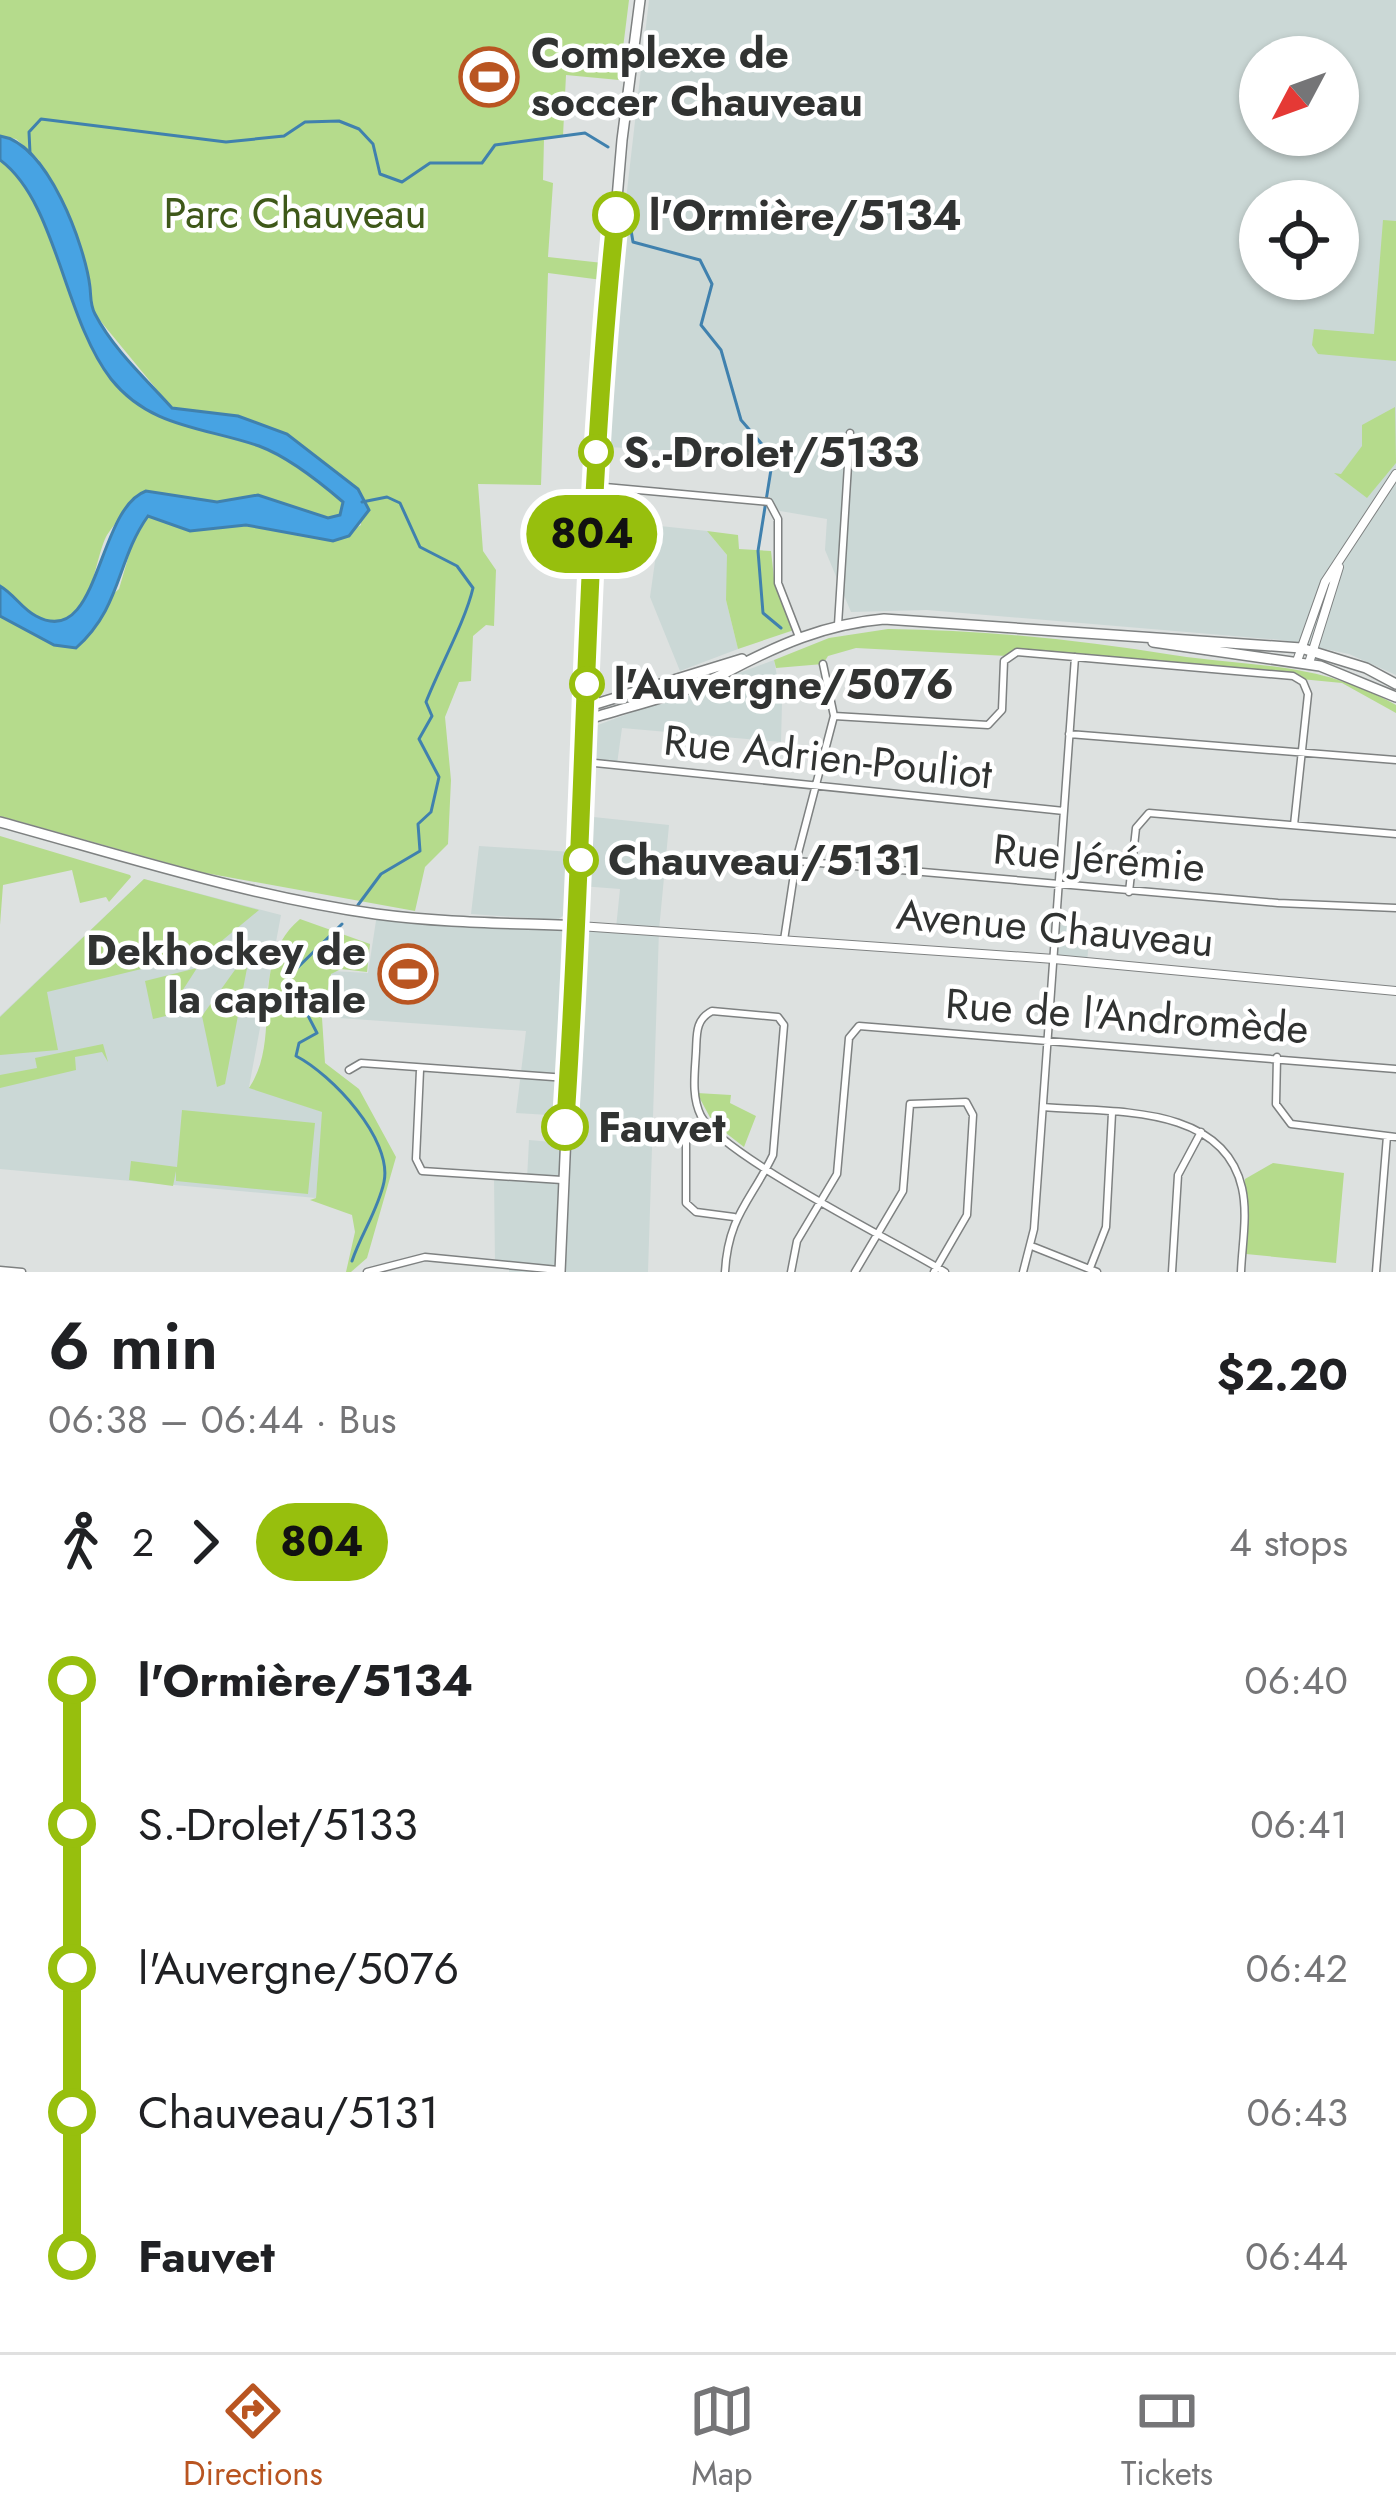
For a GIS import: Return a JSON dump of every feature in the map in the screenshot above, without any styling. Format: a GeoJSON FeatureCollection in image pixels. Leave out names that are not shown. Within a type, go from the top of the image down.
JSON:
{"type":"FeatureCollection","features":[{"type":"Feature","properties":{"kind":"main road"},"geometry":{"type":"LineString","coordinates":[[561,1272],[594,486],[622,140],[640,0]]}},
{"type":"Feature","properties":{"kind":"main road"},"geometry":{"type":"LineString","coordinates":[[586,714],[727,672],[748,658],[838,625],[902,618],[1306,650],[1396,684]]}},
{"type":"Feature","properties":{"kind":"main road"},"geometry":{"type":"LineString","coordinates":[[1136,638],[1185,649],[1303,662],[1396,698]]}},
{"type":"Feature","properties":{"kind":"main road","name":"Avenue Chauveau"},"geometry":{"type":"LineString","coordinates":[[0,821],[205,878],[337,907],[412,918],[579,926]]}},
{"type":"Feature","properties":{"kind":"street"},"geometry":{"type":"LineString","coordinates":[[838,625],[850,433]]}},
{"type":"Feature","properties":{"kind":"street"},"geometry":{"type":"LineString","coordinates":[[1303,662],[1349,544],[1396,473]]}},
{"type":"Feature","properties":{"kind":"street"},"geometry":{"type":"LineString","coordinates":[[594,486],[765,500],[778,519],[778,583],[799,637]]}},
{"type":"Feature","properties":{"kind":"street"},"geometry":{"type":"LineString","coordinates":[[834,716],[988,725],[1001,710],[1007,656],[1075,657],[1293,676],[1304,682],[1307,694],[1294,825]]}},
{"type":"Feature","properties":{"kind":"street"},"geometry":{"type":"LineString","coordinates":[[1023,1272],[1032,1246],[1075,657]]}},
{"type":"Feature","properties":{"kind":"street"},"geometry":{"type":"LineString","coordinates":[[784,940],[796,861],[834,716],[823,664]]}},
{"type":"Feature","properties":{"kind":"street"},"geometry":{"type":"LineString","coordinates":[[1070,734],[1396,760]]}},
{"type":"Feature","properties":{"kind":"street","name":"Rue Adrien-Pouliot"},"geometry":{"type":"LineString","coordinates":[[585,762],[1064,811]]}},
{"type":"Feature","properties":{"kind":"street"},"geometry":{"type":"LineString","coordinates":[[1129,892],[1136,827],[1149,814],[1396,834]]}},
{"type":"Feature","properties":{"kind":"street","name":"Rue Jérémie"},"geometry":{"type":"LineString","coordinates":[[796,861],[1129,892],[1396,908]]}},
{"type":"Feature","properties":{"kind":"street","name":"Avenue Chauveau"},"geometry":{"type":"LineString","coordinates":[[579,926],[1054,959],[1396,992]]}},
{"type":"Feature","properties":{"kind":"street"},"geometry":{"type":"LineString","coordinates":[[724,1272],[734,1217],[767,1168],[784,1032],[778,1017],[712,1011],[700,1020],[694,1084],[705,1122],[724,1142],[767,1168],[822,1200],[878,1234],[939,1270],[967,1215],[974,1115],[966,1102],[910,1104],[903,1191],[878,1234],[855,1272]]}},
{"type":"Feature","properties":{"kind":"street","name":"Rue de l'Andromède"},"geometry":{"type":"LineString","coordinates":[[822,1200],[840,1162],[854,1030],[862,1026],[1396,1069]]}},
{"type":"Feature","properties":{"kind":"street"},"geometry":{"type":"LineString","coordinates":[[1276,1057],[1276,1104],[1291,1124],[1391,1137],[1376,1272]]}},
{"type":"Feature","properties":{"kind":"street"},"geometry":{"type":"LineString","coordinates":[[349,1070],[361,1063],[567,1078]]}},
{"type":"Feature","properties":{"kind":"street"},"geometry":{"type":"LineString","coordinates":[[420,1070],[416,1159],[422,1171],[562,1180]]}},
{"type":"Feature","properties":{"kind":"street"},"geometry":{"type":"LineString","coordinates":[[1042,1107],[1169,1119],[1201,1132],[1223,1150],[1241,1182],[1241,1272]]}},
{"type":"Feature","properties":{"kind":"street"},"geometry":{"type":"LineString","coordinates":[[1032,1246],[1094,1270],[1106,1227],[1112,1113]]}},
{"type":"Feature","properties":{"kind":"street"},"geometry":{"type":"LineString","coordinates":[[705,1122],[686,1139],[686,1203],[696,1212],[734,1217]]}},
{"type":"Feature","properties":{"kind":"street"},"geometry":{"type":"LineString","coordinates":[[1172,1272],[1178,1174],[1201,1132]]}},
{"type":"Feature","properties":{"kind":"street"},"geometry":{"type":"LineString","coordinates":[[790,1272],[797,1240],[822,1200]]}},
{"type":"Feature","properties":{"kind":"street"},"geometry":{"type":"LineString","coordinates":[[368,1272],[425,1257],[561,1272]]}},
{"type":"Feature","properties":{"kind":"street"},"geometry":{"type":"LineString","coordinates":[[0,1270],[22,1272]]}},
{"type":"Feature","properties":{"kind":"shaded area"},"geometry":{"type":"Polygon","coordinates":[[[649,0],[1396,0],[1396,675],[1349,654],[1282,640],[927,610],[851,612],[825,550],[827,519],[780,511],[769,502],[772,457],[609,447],[625,208],[649,0]]]}},
{"type":"Feature","properties":{"kind":"shaded area"},"geometry":{"type":"Polygon","coordinates":[[[660,526],[707,531],[727,555],[730,575],[726,600],[738,649],[680,671],[650,597],[660,526]]]}},
{"type":"Feature","properties":{"kind":"shaded area"},"geometry":{"type":"Polygon","coordinates":[[[774,660],[782,703],[781,742],[622,728],[617,764],[590,760],[595,726],[774,660]]]}},
{"type":"Feature","properties":{"kind":"shaded area"},"geometry":{"type":"Polygon","coordinates":[[[584,816],[669,825],[659,930],[648,1272],[509,1272],[509,1265],[495,1264],[494,1177],[527,1179],[529,1140],[563,1143],[565,1116],[516,1113],[526,1031],[325,1017],[332,971],[368,973],[377,914],[616,928],[620,889],[581,886],[584,816]]]}},
{"type":"Feature","properties":{"kind":"shaded area"},"geometry":{"type":"Polygon","coordinates":[[[479,846],[572,852],[566,914],[557,920],[471,914],[479,846]]]}},
{"type":"Feature","properties":{"kind":"shaded area"},"geometry":{"type":"Polygon","coordinates":[[[144,879],[281,915],[249,1087],[323,1112],[316,1198],[0,1169],[0,1016],[144,879]]]}},
{"type":"Feature","properties":{"kind":"shaded area"},"geometry":{"type":"Polygon","coordinates":[[[1056,925],[1090,927],[1087,963],[1054,959],[1056,925]]]}},
{"type":"Feature","properties":{"kind":"green space","name":"Parc Chauveau"},"geometry":{"type":"Polygon","coordinates":[[[0,0],[629,0],[619,80],[566,75],[563,136],[544,139],[543,180],[553,183],[548,257],[603,263],[602,280],[548,273],[541,485],[478,484],[483,551],[496,570],[494,626],[486,625],[473,636],[471,681],[459,682],[445,717],[451,780],[448,844],[425,867],[415,911],[200,872],[0,816],[0,616],[54,645],[119,589],[135,534],[148,516],[190,531],[246,525],[333,541],[361,525],[358,489],[287,434],[238,416],[172,408],[93,312],[91,284],[39,160],[16,139],[0,136],[0,0]]]}},
{"type":"Feature","properties":{"kind":"green space","name":"Parc Chauveau"},"geometry":{"type":"Polygon","coordinates":[[[0,160],[35,203],[94,353],[125,394],[159,416],[279,456],[342,499],[340,516],[328,518],[258,495],[218,502],[146,491],[107,535],[87,596],[69,619],[55,622],[37,617],[0,586],[0,160]]]}},
{"type":"Feature","properties":{"kind":"green space"},"geometry":{"type":"Polygon","coordinates":[[[1383,220],[1396,221],[1396,361],[1318,354],[1312,345],[1314,329],[1374,334],[1383,220]]]}},
{"type":"Feature","properties":{"kind":"green space"},"geometry":{"type":"Polygon","coordinates":[[[1395,407],[1396,463],[1367,498],[1334,473],[1341,474],[1362,446],[1362,425],[1395,407]]]}},
{"type":"Feature","properties":{"kind":"green space"},"geometry":{"type":"Polygon","coordinates":[[[707,531],[738,535],[739,549],[771,551],[775,587],[794,630],[738,649],[726,600],[727,555],[707,531]]]}},
{"type":"Feature","properties":{"kind":"green space"},"geometry":{"type":"Polygon","coordinates":[[[888,629],[1031,637],[1287,668],[1340,680],[1367,691],[1396,705],[1396,713],[1342,683],[1018,652],[1007,656],[856,648],[828,656],[823,664],[776,668],[774,660],[829,638],[888,629]]]}},
{"type":"Feature","properties":{"kind":"green space"},"geometry":{"type":"Polygon","coordinates":[[[0,836],[131,877],[109,902],[106,897],[80,903],[72,870],[3,885],[0,925],[0,836]]]}},
{"type":"Feature","properties":{"kind":"green space"},"geometry":{"type":"Polygon","coordinates":[[[144,879],[259,910],[207,953],[47,992],[58,1050],[0,1055],[0,1017],[144,879]]]}},
{"type":"Feature","properties":{"kind":"green space"},"geometry":{"type":"Polygon","coordinates":[[[300,919],[370,944],[367,972],[341,969],[331,974],[322,1018],[325,1063],[359,1089],[396,1157],[367,1258],[351,1272],[346,1272],[355,1232],[352,1215],[310,1200],[316,1198],[322,1112],[249,1088],[264,1046],[274,957],[300,919]]]}},
{"type":"Feature","properties":{"kind":"green space"},"geometry":{"type":"Polygon","coordinates":[[[248,963],[225,1084],[217,1087],[202,1016],[237,967],[248,963]]]}},
{"type":"Feature","properties":{"kind":"green space"},"geometry":{"type":"Polygon","coordinates":[[[197,968],[166,1016],[153,1019],[145,981],[197,968]]]}},
{"type":"Feature","properties":{"kind":"green space"},"geometry":{"type":"Polygon","coordinates":[[[103,1044],[108,1062],[102,1052],[75,1057],[76,1070],[0,1088],[0,1075],[37,1068],[35,1058],[103,1044]]]}},
{"type":"Feature","properties":{"kind":"green space"},"geometry":{"type":"Polygon","coordinates":[[[697,1093],[731,1095],[730,1103],[756,1116],[744,1147],[713,1123],[697,1093]]]}},
{"type":"Feature","properties":{"kind":"green space"},"geometry":{"type":"Polygon","coordinates":[[[182,1110],[315,1123],[308,1194],[176,1181],[176,1171],[173,1186],[129,1180],[131,1161],[177,1167],[182,1110]]]}},
{"type":"Feature","properties":{"kind":"green space"},"geometry":{"type":"Polygon","coordinates":[[[1273,1163],[1344,1173],[1336,1263],[1246,1254],[1245,1179],[1273,1163]]]}},
{"type":"Feature","properties":{"kind":"water"},"geometry":{"type":"Polygon","coordinates":[[[0,136],[34,157],[48,176],[81,247],[93,311],[130,363],[172,408],[238,416],[287,434],[358,489],[369,510],[349,536],[333,541],[246,525],[190,531],[148,516],[111,600],[76,648],[54,645],[0,616],[0,586],[36,616],[57,621],[73,614],[86,597],[117,523],[130,503],[146,491],[217,502],[258,495],[328,518],[340,515],[343,502],[280,456],[160,417],[111,379],[81,325],[35,203],[0,160],[0,136]]]}},
{"type":"Feature","properties":{"kind":"waterway"},"geometry":{"type":"LineString","coordinates":[[30,153],[29,132],[41,119],[226,142],[284,136],[305,122],[339,121],[359,129],[373,144],[380,174],[402,182],[430,163],[482,163],[495,145],[585,133],[608,147]]}},
{"type":"Feature","properties":{"kind":"waterway"},"geometry":{"type":"LineString","coordinates":[[630,224],[633,242],[700,260],[712,284],[701,325],[721,350],[741,420],[773,457],[758,551],[763,613],[781,628]]}},
{"type":"Feature","properties":{"kind":"waterway"},"geometry":{"type":"LineString","coordinates":[[358,905],[381,874],[420,851],[418,824],[431,812],[439,777],[419,739],[432,716],[426,702],[473,588],[457,566],[420,547],[400,503],[387,497],[362,502]]}},
{"type":"Feature","properties":{"kind":"waterway"},"geometry":{"type":"LineString","coordinates":[[342,924],[288,977],[317,1033],[299,1043],[296,1056],[342,1092],[369,1128],[384,1165],[381,1192],[352,1261]]}},
{"type":"Feature","properties":{"kind":"bus line","name":"804"},"geometry":{"type":"LineString","coordinates":[[565,1127],[584,816],[596,445],[616,215]]}},
{"type":"Feature","properties":{"kind":"place","name":"Complexe de soccer Chauveau"},"geometry":{"type":"Point","coordinates":[489,77]}},
{"type":"Feature","properties":{"kind":"place","name":"l'Ormière/5134"},"geometry":{"type":"Point","coordinates":[616,215]}},
{"type":"Feature","properties":{"kind":"place","name":"S.-Drolet/5133"},"geometry":{"type":"Point","coordinates":[596,452]}},
{"type":"Feature","properties":{"kind":"place","name":"l'Auvergne/5076"},"geometry":{"type":"Point","coordinates":[587,684]}},
{"type":"Feature","properties":{"kind":"place","name":"Chauveau/5131"},"geometry":{"type":"Point","coordinates":[581,860]}},
{"type":"Feature","properties":{"kind":"place","name":"Dekhockey de la capitale"},"geometry":{"type":"Point","coordinates":[408,974]}},
{"type":"Feature","properties":{"kind":"place","name":"Fauvet"},"geometry":{"type":"Point","coordinates":[565,1127]}}]}
